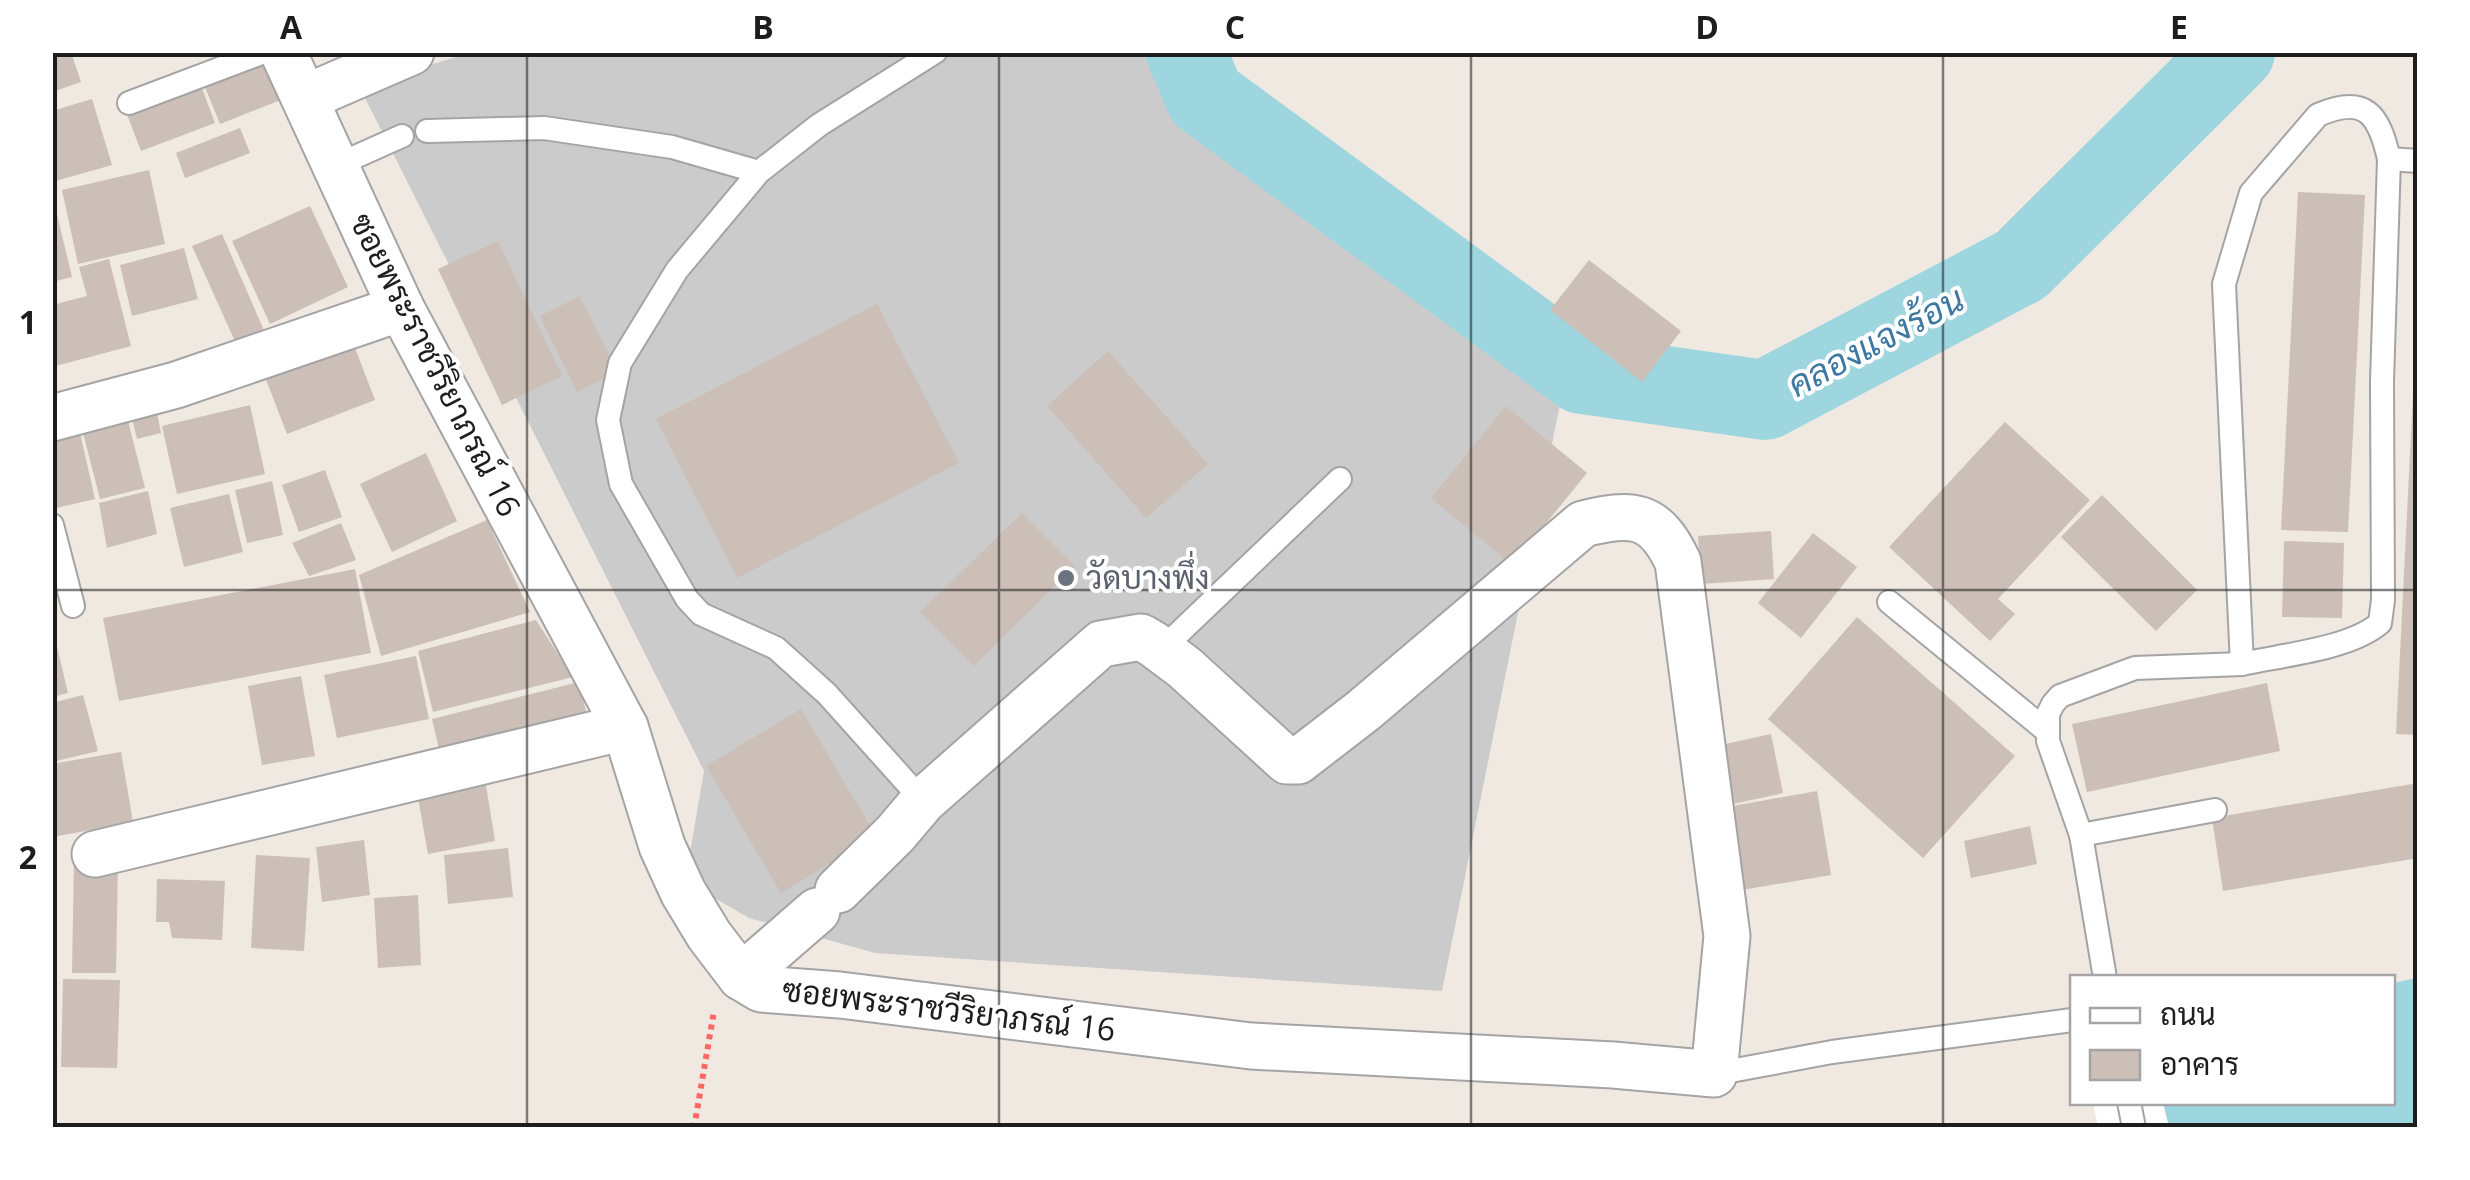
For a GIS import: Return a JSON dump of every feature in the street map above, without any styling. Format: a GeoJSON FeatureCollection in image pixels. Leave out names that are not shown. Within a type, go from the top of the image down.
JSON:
{"type":"FeatureCollection","features":[{"type":"Feature","properties":{"kind":"street","name":"ซอยพระราชวีริยาภรณ์ 16"},"geometry":{"type":"LineString","coordinates":[[283,52],[401,308],[625,727],[662,846],[709,935],[728,992],[762,989],[840,995],[1250,1046],[1714,1074]]}},
{"type":"Feature","properties":{"kind":"street"},"geometry":{"type":"LineString","coordinates":[[305,98],[411,52]]}},
{"type":"Feature","properties":{"kind":"street"},"geometry":{"type":"LineString","coordinates":[[52,418],[176,385],[401,308]]}},
{"type":"Feature","properties":{"kind":"street"},"geometry":{"type":"LineString","coordinates":[[728,992],[828,901],[896,834],[923,801],[1100,644],[1141,637],[1161,650],[1287,761],[1298,760],[1364,710],[1583,524],[1617,516],[1650,523],[1667,539],[1678,562],[1727,936],[1714,1074]]}},
{"type":"Feature","properties":{"kind":"street"},"geometry":{"type":"LineString","coordinates":[[94,854],[625,727]]}},
{"type":"Feature","properties":{"kind":"lane"},"geometry":{"type":"LineString","coordinates":[[129,103],[264,52]]}},
{"type":"Feature","properties":{"kind":"lane"},"geometry":{"type":"LineString","coordinates":[[923,801],[827,694],[776,648],[701,614],[687,599],[621,484],[608,420],[620,363],[677,270],[759,172],[819,125],[935,52]]}},
{"type":"Feature","properties":{"kind":"lane"},"geometry":{"type":"LineString","coordinates":[[2104,975],[2081,835],[2048,741],[2048,714],[2060,696],[2135,668],[2242,664],[2342,642],[2368,634],[2380,623],[2389,159],[2383,132],[2370,111],[2357,106],[2318,115],[2252,193],[2224,284],[2242,664]]}},
{"type":"Feature","properties":{"kind":"lane"},"geometry":{"type":"LineString","coordinates":[[428,131],[544,128],[672,147],[759,172]]}},
{"type":"Feature","properties":{"kind":"lane"},"geometry":{"type":"LineString","coordinates":[[335,166],[402,136]]}},
{"type":"Feature","properties":{"kind":"lane"},"geometry":{"type":"LineString","coordinates":[[2389,159],[2418,161]]}},
{"type":"Feature","properties":{"kind":"lane"},"geometry":{"type":"LineString","coordinates":[[1161,650],[1340,479]]}},
{"type":"Feature","properties":{"kind":"lane"},"geometry":{"type":"LineString","coordinates":[[52,525],[73,606]]}},
{"type":"Feature","properties":{"kind":"lane"},"geometry":{"type":"LineString","coordinates":[[1889,602],[2048,732]]}},
{"type":"Feature","properties":{"kind":"lane"},"geometry":{"type":"LineString","coordinates":[[2081,835],[2215,810]]}},
{"type":"Feature","properties":{"kind":"lane"},"geometry":{"type":"LineString","coordinates":[[1714,1074],[1832,1052],[2070,1020]]}},
{"type":"Feature","properties":{"kind":"path"},"geometry":{"type":"LineString","coordinates":[[694,1128],[728,992]]}},
{"type":"Feature","properties":{"kind":"shaded area","name":"วัดบางพึ่ง"},"geometry":{"type":"Polygon","coordinates":[[[473,52],[1164,53],[1185,98],[1360,236],[1564,384],[1442,991],[875,953],[749,918],[685,881],[704,771],[359,86],[473,52]]]}},
{"type":"Feature","properties":{"kind":"water"},"geometry":{"type":"Polygon","coordinates":[[[2417,978],[2417,1127],[2089,1128],[2165,1111],[2164,1105],[2395,1105],[2395,983],[2417,978]]]}},
{"type":"Feature","properties":{"kind":"pier"},"geometry":{"type":"Polygon","coordinates":[[[2093,1105],[2164,1105],[2169,1127],[2098,1127],[2093,1105]]]}},
{"type":"Feature","properties":{"kind":"building"},"geometry":{"type":"Polygon","coordinates":[[[52,52],[71,52],[81,82],[52,92],[52,52]]]}},
{"type":"Feature","properties":{"kind":"building"},"geometry":{"type":"Polygon","coordinates":[[[265,57],[281,100],[220,124],[203,82],[265,57]]]}},
{"type":"Feature","properties":{"kind":"building"},"geometry":{"type":"Polygon","coordinates":[[[200,83],[215,123],[141,151],[126,112],[200,83]]]}},
{"type":"Feature","properties":{"kind":"building"},"geometry":{"type":"Polygon","coordinates":[[[92,99],[112,165],[52,182],[52,111],[92,99]]]}},
{"type":"Feature","properties":{"kind":"building"},"geometry":{"type":"Polygon","coordinates":[[[240,128],[250,153],[185,178],[176,153],[240,128]]]}},
{"type":"Feature","properties":{"kind":"building"},"geometry":{"type":"Polygon","coordinates":[[[149,170],[165,244],[78,264],[62,190],[149,170]]]}},
{"type":"Feature","properties":{"kind":"building"},"geometry":{"type":"Polygon","coordinates":[[[2298,192],[2365,195],[2348,532],[2281,530],[2298,192]]]}},
{"type":"Feature","properties":{"kind":"building"},"geometry":{"type":"Polygon","coordinates":[[[310,206],[348,287],[270,324],[232,241],[310,206]]]}},
{"type":"Feature","properties":{"kind":"building"},"geometry":{"type":"Polygon","coordinates":[[[56,210],[72,277],[52,282],[52,211],[56,210]]]}},
{"type":"Feature","properties":{"kind":"building"},"geometry":{"type":"Polygon","coordinates":[[[222,234],[266,335],[238,348],[192,246],[222,234]]]}},
{"type":"Feature","properties":{"kind":"building"},"geometry":{"type":"Polygon","coordinates":[[[498,241],[562,376],[502,405],[438,269],[498,241]]]}},
{"type":"Feature","properties":{"kind":"building"},"geometry":{"type":"Polygon","coordinates":[[[184,248],[198,299],[132,316],[120,265],[184,248]]]}},
{"type":"Feature","properties":{"kind":"building"},"geometry":{"type":"Polygon","coordinates":[[[109,259],[131,346],[52,367],[52,305],[87,296],[79,267],[109,259]]]}},
{"type":"Feature","properties":{"kind":"building"},"geometry":{"type":"Polygon","coordinates":[[[1589,260],[1681,331],[1642,382],[1550,310],[1589,260]]]}},
{"type":"Feature","properties":{"kind":"building"},"geometry":{"type":"Polygon","coordinates":[[[580,296],[617,372],[577,392],[540,316],[580,296]]]}},
{"type":"Feature","properties":{"kind":"building"},"geometry":{"type":"Polygon","coordinates":[[[877,304],[959,463],[737,578],[656,419],[877,304]]]}},
{"type":"Feature","properties":{"kind":"building"},"geometry":{"type":"Polygon","coordinates":[[[353,343],[375,400],[287,434],[265,377],[353,343]]]}},
{"type":"Feature","properties":{"kind":"building"},"geometry":{"type":"Polygon","coordinates":[[[1108,351],[1208,464],[1146,518],[1047,406],[1108,351]]]}},
{"type":"Feature","properties":{"kind":"building"},"geometry":{"type":"Polygon","coordinates":[[[2414,374],[2418,375],[2418,735],[2396,734],[2414,374]]]}},
{"type":"Feature","properties":{"kind":"building"},"geometry":{"type":"Polygon","coordinates":[[[155,404],[161,433],[137,439],[130,410],[155,404]]]}},
{"type":"Feature","properties":{"kind":"building"},"geometry":{"type":"Polygon","coordinates":[[[250,405],[265,474],[177,494],[162,426],[250,405]]]}},
{"type":"Feature","properties":{"kind":"building"},"geometry":{"type":"Polygon","coordinates":[[[1506,406],[1587,473],[1512,565],[1431,498],[1506,406]]]}},
{"type":"Feature","properties":{"kind":"building"},"geometry":{"type":"Polygon","coordinates":[[[126,413],[145,488],[100,499],[81,425],[126,413]]]}},
{"type":"Feature","properties":{"kind":"building"},"geometry":{"type":"Polygon","coordinates":[[[2005,422],[2090,500],[1998,599],[2015,614],[1990,641],[1889,547],[2005,422]]]}},
{"type":"Feature","properties":{"kind":"building"},"geometry":{"type":"Polygon","coordinates":[[[78,424],[95,499],[52,509],[52,430],[78,424]]]}},
{"type":"Feature","properties":{"kind":"building"},"geometry":{"type":"Polygon","coordinates":[[[426,453],[457,521],[392,552],[360,484],[426,453]]]}},
{"type":"Feature","properties":{"kind":"building"},"geometry":{"type":"Polygon","coordinates":[[[325,470],[342,517],[299,532],[282,485],[325,470]]]}},
{"type":"Feature","properties":{"kind":"building"},"geometry":{"type":"Polygon","coordinates":[[[272,481],[283,535],[247,543],[235,490],[272,481]]]}},
{"type":"Feature","properties":{"kind":"building"},"geometry":{"type":"Polygon","coordinates":[[[148,491],[157,534],[107,548],[99,503],[148,491]]]}},
{"type":"Feature","properties":{"kind":"building"},"geometry":{"type":"Polygon","coordinates":[[[229,494],[243,552],[184,567],[170,508],[229,494]]]}},
{"type":"Feature","properties":{"kind":"building"},"geometry":{"type":"Polygon","coordinates":[[[2102,495],[2197,590],[2156,631],[2061,537],[2102,495]]]}},
{"type":"Feature","properties":{"kind":"building"},"geometry":{"type":"Polygon","coordinates":[[[1022,513],[1075,566],[974,666],[920,612],[1022,513]]]}},
{"type":"Feature","properties":{"kind":"building"},"geometry":{"type":"Polygon","coordinates":[[[487,520],[530,612],[381,656],[359,575],[487,520]]]}},
{"type":"Feature","properties":{"kind":"building"},"geometry":{"type":"Polygon","coordinates":[[[341,523],[356,560],[309,576],[292,543],[341,523]]]}},
{"type":"Feature","properties":{"kind":"building"},"geometry":{"type":"Polygon","coordinates":[[[1771,531],[1774,579],[1701,584],[1698,536],[1771,531]]]}},
{"type":"Feature","properties":{"kind":"building"},"geometry":{"type":"Polygon","coordinates":[[[1813,533],[1857,567],[1801,638],[1758,603],[1813,533]]]}},
{"type":"Feature","properties":{"kind":"building"},"geometry":{"type":"Polygon","coordinates":[[[2284,541],[2344,543],[2342,618],[2282,617],[2284,541]]]}},
{"type":"Feature","properties":{"kind":"building"},"geometry":{"type":"Polygon","coordinates":[[[355,569],[371,653],[119,701],[103,618],[355,569]]]}},
{"type":"Feature","properties":{"kind":"building"},"geometry":{"type":"Polygon","coordinates":[[[1857,617],[2015,756],[1923,858],[1768,719],[1857,617]]]}},
{"type":"Feature","properties":{"kind":"building"},"geometry":{"type":"Polygon","coordinates":[[[536,620],[573,677],[433,712],[418,651],[536,620]]]}},
{"type":"Feature","properties":{"kind":"building"},"geometry":{"type":"Polygon","coordinates":[[[52,635],[68,693],[52,697],[52,635]]]}},
{"type":"Feature","properties":{"kind":"building"},"geometry":{"type":"Polygon","coordinates":[[[416,656],[429,719],[337,738],[324,675],[416,656]]]}},
{"type":"Feature","properties":{"kind":"building"},"geometry":{"type":"Polygon","coordinates":[[[301,676],[315,756],[262,765],[248,686],[301,676]]]}},
{"type":"Feature","properties":{"kind":"building"},"geometry":{"type":"Polygon","coordinates":[[[579,682],[589,724],[442,761],[432,719],[579,682]]]}},
{"type":"Feature","properties":{"kind":"building"},"geometry":{"type":"Polygon","coordinates":[[[2267,683],[2280,751],[2087,792],[2072,724],[2267,683]]]}},
{"type":"Feature","properties":{"kind":"building"},"geometry":{"type":"Polygon","coordinates":[[[83,695],[98,751],[52,762],[52,703],[83,695]]]}},
{"type":"Feature","properties":{"kind":"building"},"geometry":{"type":"Polygon","coordinates":[[[801,709],[876,836],[781,893],[706,766],[801,709]]]}},
{"type":"Feature","properties":{"kind":"building"},"geometry":{"type":"Polygon","coordinates":[[[1771,734],[1783,793],[1733,804],[1721,745],[1771,734]]]}},
{"type":"Feature","properties":{"kind":"building"},"geometry":{"type":"Polygon","coordinates":[[[121,752],[133,822],[53,837],[52,764],[121,752]]]}},
{"type":"Feature","properties":{"kind":"building"},"geometry":{"type":"Polygon","coordinates":[[[485,779],[495,841],[428,854],[417,792],[485,779]]]}},
{"type":"Feature","properties":{"kind":"building"},"geometry":{"type":"Polygon","coordinates":[[[2418,783],[2418,858],[2223,891],[2212,818],[2418,783]]]}},
{"type":"Feature","properties":{"kind":"building"},"geometry":{"type":"Polygon","coordinates":[[[1817,791],[1831,875],[1736,891],[1722,808],[1817,791]]]}},
{"type":"Feature","properties":{"kind":"building"},"geometry":{"type":"Polygon","coordinates":[[[2030,826],[2037,864],[1971,878],[1964,841],[2030,826]]]}},
{"type":"Feature","properties":{"kind":"building"},"geometry":{"type":"Polygon","coordinates":[[[364,840],[370,895],[322,902],[316,847],[364,840]]]}},
{"type":"Feature","properties":{"kind":"building"},"geometry":{"type":"Polygon","coordinates":[[[508,848],[513,897],[448,904],[444,855],[508,848]]]}},
{"type":"Feature","properties":{"kind":"building"},"geometry":{"type":"Polygon","coordinates":[[[256,855],[310,858],[304,951],[251,948],[256,855]]]}},
{"type":"Feature","properties":{"kind":"building"},"geometry":{"type":"Polygon","coordinates":[[[74,861],[118,862],[116,973],[72,973],[74,861]]]}},
{"type":"Feature","properties":{"kind":"building"},"geometry":{"type":"Polygon","coordinates":[[[157,879],[225,881],[222,940],[172,938],[169,922],[156,922],[157,879]]]}},
{"type":"Feature","properties":{"kind":"building"},"geometry":{"type":"Polygon","coordinates":[[[418,895],[421,965],[378,968],[374,898],[418,895]]]}},
{"type":"Feature","properties":{"kind":"building"},"geometry":{"type":"Polygon","coordinates":[[[63,979],[120,980],[117,1068],[61,1067],[63,979]]]}},
{"type":"Feature","properties":{"kind":"waterway","name":"คลองแจงร้อน"},"geometry":{"type":"LineString","coordinates":[[1186,52],[1205,97],[1582,374],[1765,400],[2021,265],[2235,52]]}},
{"type":"Feature","properties":{"kind":"place","name":"วัดบางพึ่ง"},"geometry":{"type":"Point","coordinates":[1066,578]}}]}
